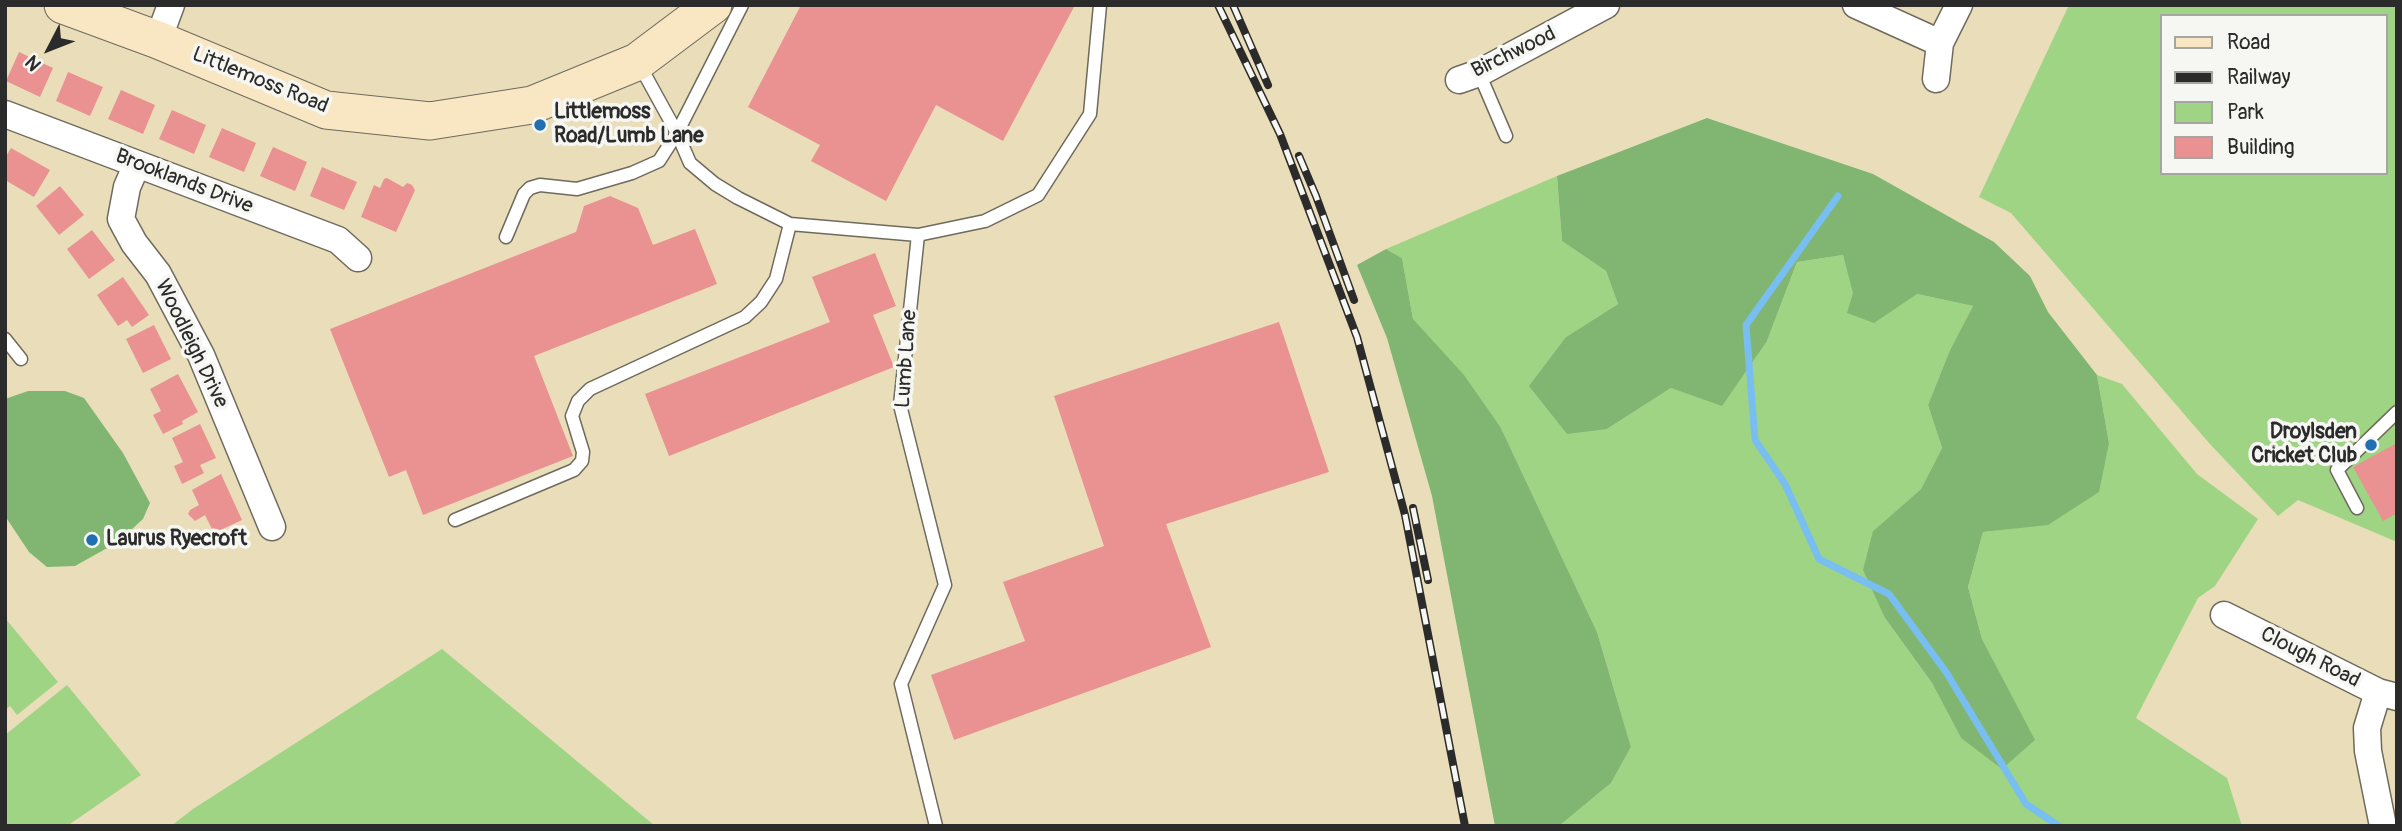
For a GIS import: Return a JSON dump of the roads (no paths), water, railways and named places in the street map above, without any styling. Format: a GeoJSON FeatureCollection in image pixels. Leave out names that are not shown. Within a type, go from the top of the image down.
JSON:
{"type":"FeatureCollection","features":[{"type":"Feature","properties":{"kind":"street"},"geometry":{"type":"LineString","coordinates":[[63,5],[158,40],[171,5]]}},
{"type":"Feature","properties":{"kind":"street","name":"Littlemoss Road"},"geometry":{"type":"LineString","coordinates":[[158,40],[326,110],[430,121],[532,105],[637,62],[713,5]]}},
{"type":"Feature","properties":{"kind":"street","name":"Birchwood"},"geometry":{"type":"LineString","coordinates":[[1469,76],[1606,5]]}},
{"type":"Feature","properties":{"kind":"street"},"geometry":{"type":"LineString","coordinates":[[1856,5],[1940,43]]}},
{"type":"Feature","properties":{"kind":"street"},"geometry":{"type":"LineString","coordinates":[[1936,79],[1940,43],[1959,5]]}},
{"type":"Feature","properties":{"kind":"street","name":"Brooklands Drive"},"geometry":{"type":"LineString","coordinates":[[5,114],[338,240],[358,258]]}},
{"type":"Feature","properties":{"kind":"street","name":"Woodleigh Drive"},"geometry":{"type":"LineString","coordinates":[[137,164],[127,187],[121,219],[134,243],[158,274],[201,355],[272,527]]}},
{"type":"Feature","properties":{"kind":"street","name":"Clough Road"},"geometry":{"type":"LineString","coordinates":[[2224,615],[2387,694]]}},
{"type":"Feature","properties":{"kind":"street"},"geometry":{"type":"LineString","coordinates":[[2383,826],[2368,751],[2367,728],[2387,694]]}},
{"type":"Feature","properties":{"kind":"lane"},"geometry":{"type":"LineString","coordinates":[[506,237],[524,194],[530,188],[540,185],[577,189],[632,173],[659,161],[677,133],[742,5]]}},
{"type":"Feature","properties":{"kind":"lane"},"geometry":{"type":"LineString","coordinates":[[637,62],[677,133],[690,163],[715,184],[790,224],[918,234],[985,221],[1038,195],[1090,114],[1100,5]]}},
{"type":"Feature","properties":{"kind":"lane"},"geometry":{"type":"LineString","coordinates":[[1469,76],[1506,136]]}},
{"type":"Feature","properties":{"kind":"lane"},"geometry":{"type":"LineString","coordinates":[[456,520],[574,470],[582,461],[583,452],[572,416],[578,401],[590,389],[745,317],[761,303],[776,279],[790,224]]}},
{"type":"Feature","properties":{"kind":"lane","name":"Lumb Lane"},"geometry":{"type":"LineString","coordinates":[[918,234],[900,405],[945,585],[901,684],[936,826]]}},
{"type":"Feature","properties":{"kind":"lane"},"geometry":{"type":"LineString","coordinates":[[5,339],[21,359]]}},
{"type":"Feature","properties":{"kind":"lane"},"geometry":{"type":"LineString","coordinates":[[2357,508],[2337,470],[2397,412]]}},
{"type":"Feature","properties":{"kind":"waterway"},"geometry":{"type":"LineString","coordinates":[[1838,196],[1746,325],[1755,440],[1785,484],[1819,559],[1889,594],[1946,672],[2026,804],[2059,826]]}},
{"type":"Feature","properties":{"kind":"railway"},"geometry":{"type":"LineString","coordinates":[[1218,5],[1280,134],[1357,337],[1405,515],[1465,826]]}},
{"type":"Feature","properties":{"kind":"railway"},"geometry":{"type":"LineString","coordinates":[[1233,5],[1268,85]]}},
{"type":"Feature","properties":{"kind":"railway"},"geometry":{"type":"LineString","coordinates":[[1299,156],[1354,300]]}},
{"type":"Feature","properties":{"kind":"railway"},"geometry":{"type":"LineString","coordinates":[[1413,508],[1428,580]]}},
{"type":"Feature","properties":{"kind":"place","name":"Littlemoss Road/Lumb Lane"},"geometry":{"type":"Point","coordinates":[540,125]}},
{"type":"Feature","properties":{"kind":"place","name":"Droylsden Cricket Club"},"geometry":{"type":"Point","coordinates":[2371,445]}},
{"type":"Feature","properties":{"kind":"place","name":"Laurus Ryecroft"},"geometry":{"type":"Point","coordinates":[92,540]}}]}
